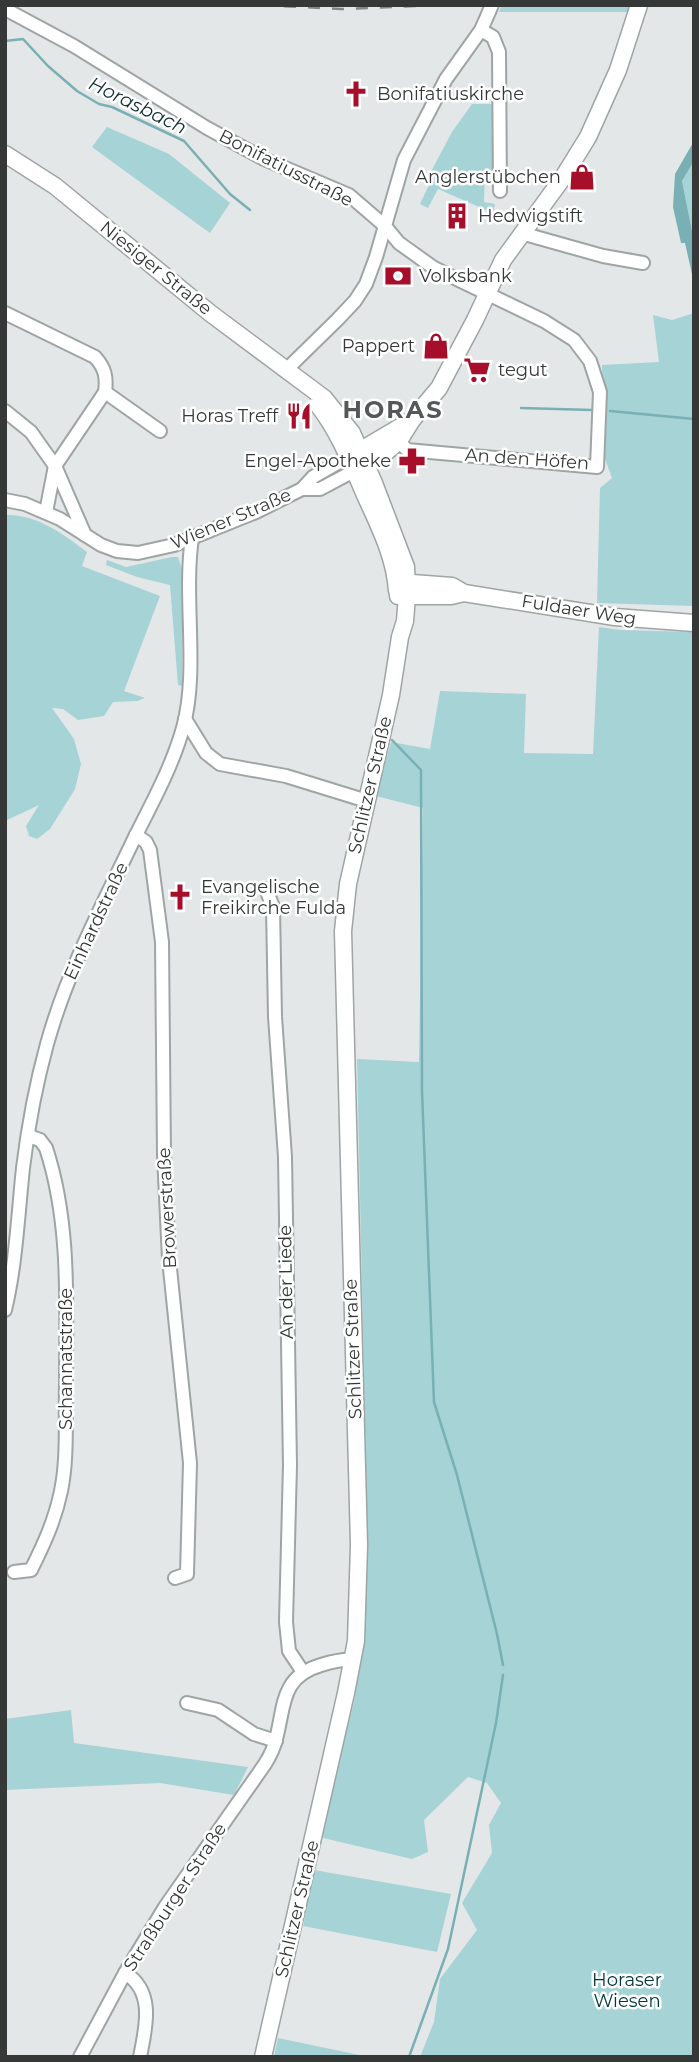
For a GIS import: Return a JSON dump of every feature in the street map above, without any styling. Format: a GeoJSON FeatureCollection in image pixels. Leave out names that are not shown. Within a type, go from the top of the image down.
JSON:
{"type":"FeatureCollection","features":[{"type":"Feature","properties":{"kind":"main road"},"geometry":{"type":"LineString","coordinates":[[357,460],[384,454],[399,441],[446,377],[503,260],[562,180],[588,137],[614,81],[639,5]]}},
{"type":"Feature","properties":{"kind":"main road","name":"Niesiger Straße"},"geometry":{"type":"LineString","coordinates":[[5,154],[55,186],[210,313],[324,398],[352,433],[357,460]]}},
{"type":"Feature","properties":{"kind":"main road"},"geometry":{"type":"LineString","coordinates":[[357,460],[412,420]]}},
{"type":"Feature","properties":{"kind":"main road","name":"Schlitzer Straße"},"geometry":{"type":"LineString","coordinates":[[263,2057],[353,1660],[358,1611],[359,1545],[342,955],[348,884],[391,695],[400,637],[397,616],[404,562],[357,460]]}},
{"type":"Feature","properties":{"kind":"main road","name":"Fuldaer Weg"},"geometry":{"type":"LineString","coordinates":[[402,589],[451,596],[464,593],[615,617],[694,622]]}},
{"type":"Feature","properties":{"kind":"street"},"geometry":{"type":"LineString","coordinates":[[287,369],[355,301],[366,284],[404,160],[446,79],[481,30],[492,5]]}},
{"type":"Feature","properties":{"kind":"street","name":"Bonifatiusstraße"},"geometry":{"type":"LineString","coordinates":[[5,9],[74,46],[207,128],[264,159],[349,195],[399,243],[434,268],[486,294]]}},
{"type":"Feature","properties":{"kind":"street"},"geometry":{"type":"LineString","coordinates":[[481,30],[493,37],[499,52],[500,191]]}},
{"type":"Feature","properties":{"kind":"street"},"geometry":{"type":"LineString","coordinates":[[521,233],[603,256],[643,263]]}},
{"type":"Feature","properties":{"kind":"street","name":"An den Höfen"},"geometry":{"type":"LineString","coordinates":[[399,441],[407,450],[597,467],[600,391],[590,361],[574,340],[544,321],[486,294]]}},
{"type":"Feature","properties":{"kind":"street"},"geometry":{"type":"LineString","coordinates":[[5,313],[95,357],[104,367],[105,392],[55,466],[46,512]]}},
{"type":"Feature","properties":{"kind":"street"},"geometry":{"type":"LineString","coordinates":[[105,392],[160,431]]}},
{"type":"Feature","properties":{"kind":"street"},"geometry":{"type":"LineString","coordinates":[[5,411],[31,432],[55,466],[86,536]]}},
{"type":"Feature","properties":{"kind":"street","name":"Wiener Straße"},"geometry":{"type":"LineString","coordinates":[[5,500],[46,512],[101,545],[117,551],[138,553],[192,538],[256,512],[302,489],[320,489],[357,460]]}},
{"type":"Feature","properties":{"kind":"street","name":"Einhardstraße"},"geometry":{"type":"LineString","coordinates":[[5,1310],[11,1283],[29,1136],[42,1064],[66,985],[165,775],[185,719],[189,676],[189,565],[192,538]]}},
{"type":"Feature","properties":{"kind":"street"},"geometry":{"type":"LineString","coordinates":[[185,719],[206,753],[220,764],[286,776],[367,801]]}},
{"type":"Feature","properties":{"kind":"street","name":"Browerstraße"},"geometry":{"type":"LineString","coordinates":[[136,835],[146,842],[150,850],[162,942],[166,1207],[190,1463],[187,1574],[175,1578]]}},
{"type":"Feature","properties":{"kind":"street","name":"An der Liede"},"geometry":{"type":"LineString","coordinates":[[266,889],[273,907],[275,1017],[285,1157],[290,1465],[286,1622],[289,1651],[303,1672]]}},
{"type":"Feature","properties":{"kind":"street","name":"Schannatstraße"},"geometry":{"type":"LineString","coordinates":[[14,1572],[31,1570],[51,1529],[62,1488],[65,1452],[64,1241],[48,1152],[40,1140],[29,1136]]}},
{"type":"Feature","properties":{"kind":"street"},"geometry":{"type":"LineString","coordinates":[[303,1672],[327,1663],[353,1660]]}},
{"type":"Feature","properties":{"kind":"street","name":"Straßburger Straße"},"geometry":{"type":"LineString","coordinates":[[80,2057],[125,1973],[185,1877],[262,1770],[276,1741],[287,1691],[303,1672]]}},
{"type":"Feature","properties":{"kind":"street"},"geometry":{"type":"LineString","coordinates":[[187,1703],[218,1710],[254,1734],[276,1741]]}},
{"type":"Feature","properties":{"kind":"street"},"geometry":{"type":"LineString","coordinates":[[125,1973],[136,1981],[144,1994],[146,2004],[140,2057]]}},
{"type":"Feature","properties":{"kind":"green space"},"geometry":{"type":"Polygon","coordinates":[[[502,5],[635,5],[634,12],[499,12],[502,5]]]}},
{"type":"Feature","properties":{"kind":"green space"},"geometry":{"type":"Polygon","coordinates":[[[472,104],[494,104],[493,172],[485,171],[484,202],[495,204],[493,213],[438,189],[428,208],[420,204],[429,185],[425,183],[452,132],[472,104]]]}},
{"type":"Feature","properties":{"kind":"green space"},"geometry":{"type":"Polygon","coordinates":[[[107,127],[169,154],[230,203],[210,233],[92,147],[107,127]]]}},
{"type":"Feature","properties":{"kind":"green space"},"geometry":{"type":"Polygon","coordinates":[[[694,161],[694,241],[682,181],[694,161]]]}},
{"type":"Feature","properties":{"kind":"green space"},"geometry":{"type":"Polygon","coordinates":[[[694,313],[694,606],[597,603],[600,488],[612,478],[605,459],[602,365],[659,362],[653,315],[672,320],[694,313]]]}},
{"type":"Feature","properties":{"kind":"green space"},"geometry":{"type":"Polygon","coordinates":[[[5,515],[28,518],[49,526],[87,552],[82,566],[160,596],[124,691],[145,698],[113,702],[104,716],[78,720],[63,709],[52,708],[74,739],[81,764],[75,789],[50,829],[37,839],[29,836],[26,826],[39,805],[5,821],[5,515]]]}},
{"type":"Feature","properties":{"kind":"green space"},"geometry":{"type":"Polygon","coordinates":[[[178,557],[182,569],[182,686],[178,685],[170,585],[137,577],[106,565],[107,560],[126,567],[178,557]]]}},
{"type":"Feature","properties":{"kind":"green space","name":"Horaser Wiesen"},"geometry":{"type":"Polygon","coordinates":[[[599,627],[694,632],[694,2057],[420,2057],[434,2022],[440,1979],[477,1930],[462,1903],[492,1853],[489,1825],[501,1803],[487,1783],[468,1777],[424,1820],[428,1852],[412,1859],[319,1837],[354,1702],[365,1629],[366,1470],[357,1059],[419,1062],[423,808],[376,796],[391,742],[430,749],[440,691],[526,694],[524,753],[593,754],[599,627]]]}},
{"type":"Feature","properties":{"kind":"green space"},"geometry":{"type":"Polygon","coordinates":[[[71,1710],[74,1743],[248,1767],[234,1795],[160,1783],[5,1790],[5,1719],[71,1710]]]}},
{"type":"Feature","properties":{"kind":"green space"},"geometry":{"type":"Polygon","coordinates":[[[314,1870],[451,1894],[437,1952],[303,1926],[314,1870]]]}},
{"type":"Feature","properties":{"kind":"green space"},"geometry":{"type":"Polygon","coordinates":[[[278,2038],[369,2057],[274,2057],[278,2038]]]}},
{"type":"Feature","properties":{"kind":"shaded area"},"geometry":{"type":"Polygon","coordinates":[[[694,141],[694,161],[682,181],[694,241],[694,283],[673,207],[675,174],[694,141]]]}},
{"type":"Feature","properties":{"kind":"waterway","name":"Horasbach"},"geometry":{"type":"LineString","coordinates":[[5,41],[23,39],[48,66],[77,91],[99,104],[112,107],[184,141],[230,194],[250,210]]}},
{"type":"Feature","properties":{"kind":"waterway","name":"Horasbach"},"geometry":{"type":"LineString","coordinates":[[521,408],[592,410]]}},
{"type":"Feature","properties":{"kind":"waterway","name":"Horasbach"},"geometry":{"type":"LineString","coordinates":[[610,411],[694,419]]}},
{"type":"Feature","properties":{"kind":"waterway"},"geometry":{"type":"LineString","coordinates":[[392,740],[421,770],[422,1091],[434,1402],[457,1475],[503,1665]]}},
{"type":"Feature","properties":{"kind":"waterway"},"geometry":{"type":"LineString","coordinates":[[409,2057],[448,1949],[496,1723],[503,1675]]}},
{"type":"Feature","properties":{"kind":"railway"},"geometry":{"type":"LineString","coordinates":[[260,5],[341,9],[439,5]]}},
{"type":"Feature","properties":{"kind":"place","name":"Bonifatiuskirche"},"geometry":{"type":"Point","coordinates":[356,94]}},
{"type":"Feature","properties":{"kind":"place","name":"Anglerstübchen"},"geometry":{"type":"Point","coordinates":[582,177]}},
{"type":"Feature","properties":{"kind":"place","name":"Hedwigstift"},"geometry":{"type":"Point","coordinates":[457,216]}},
{"type":"Feature","properties":{"kind":"place","name":"Volksbank"},"geometry":{"type":"Point","coordinates":[398,276]}},
{"type":"Feature","properties":{"kind":"place","name":"Pappert"},"geometry":{"type":"Point","coordinates":[436,346]}},
{"type":"Feature","properties":{"kind":"place","name":"tegut"},"geometry":{"type":"Point","coordinates":[477,370]}},
{"type":"Feature","properties":{"kind":"place","name":"Horas Treff"},"geometry":{"type":"Point","coordinates":[299,416]}},
{"type":"Feature","properties":{"kind":"place","name":"Engel-Apotheke"},"geometry":{"type":"Point","coordinates":[412,461]}},
{"type":"Feature","properties":{"kind":"place","name":"Evangelische Freikirche Fulda"},"geometry":{"type":"Point","coordinates":[180,897]}},
{"type":"Feature","properties":{"kind":"district","name":"HORAS"},"geometry":{"type":"Point","coordinates":[393,410]}}]}
